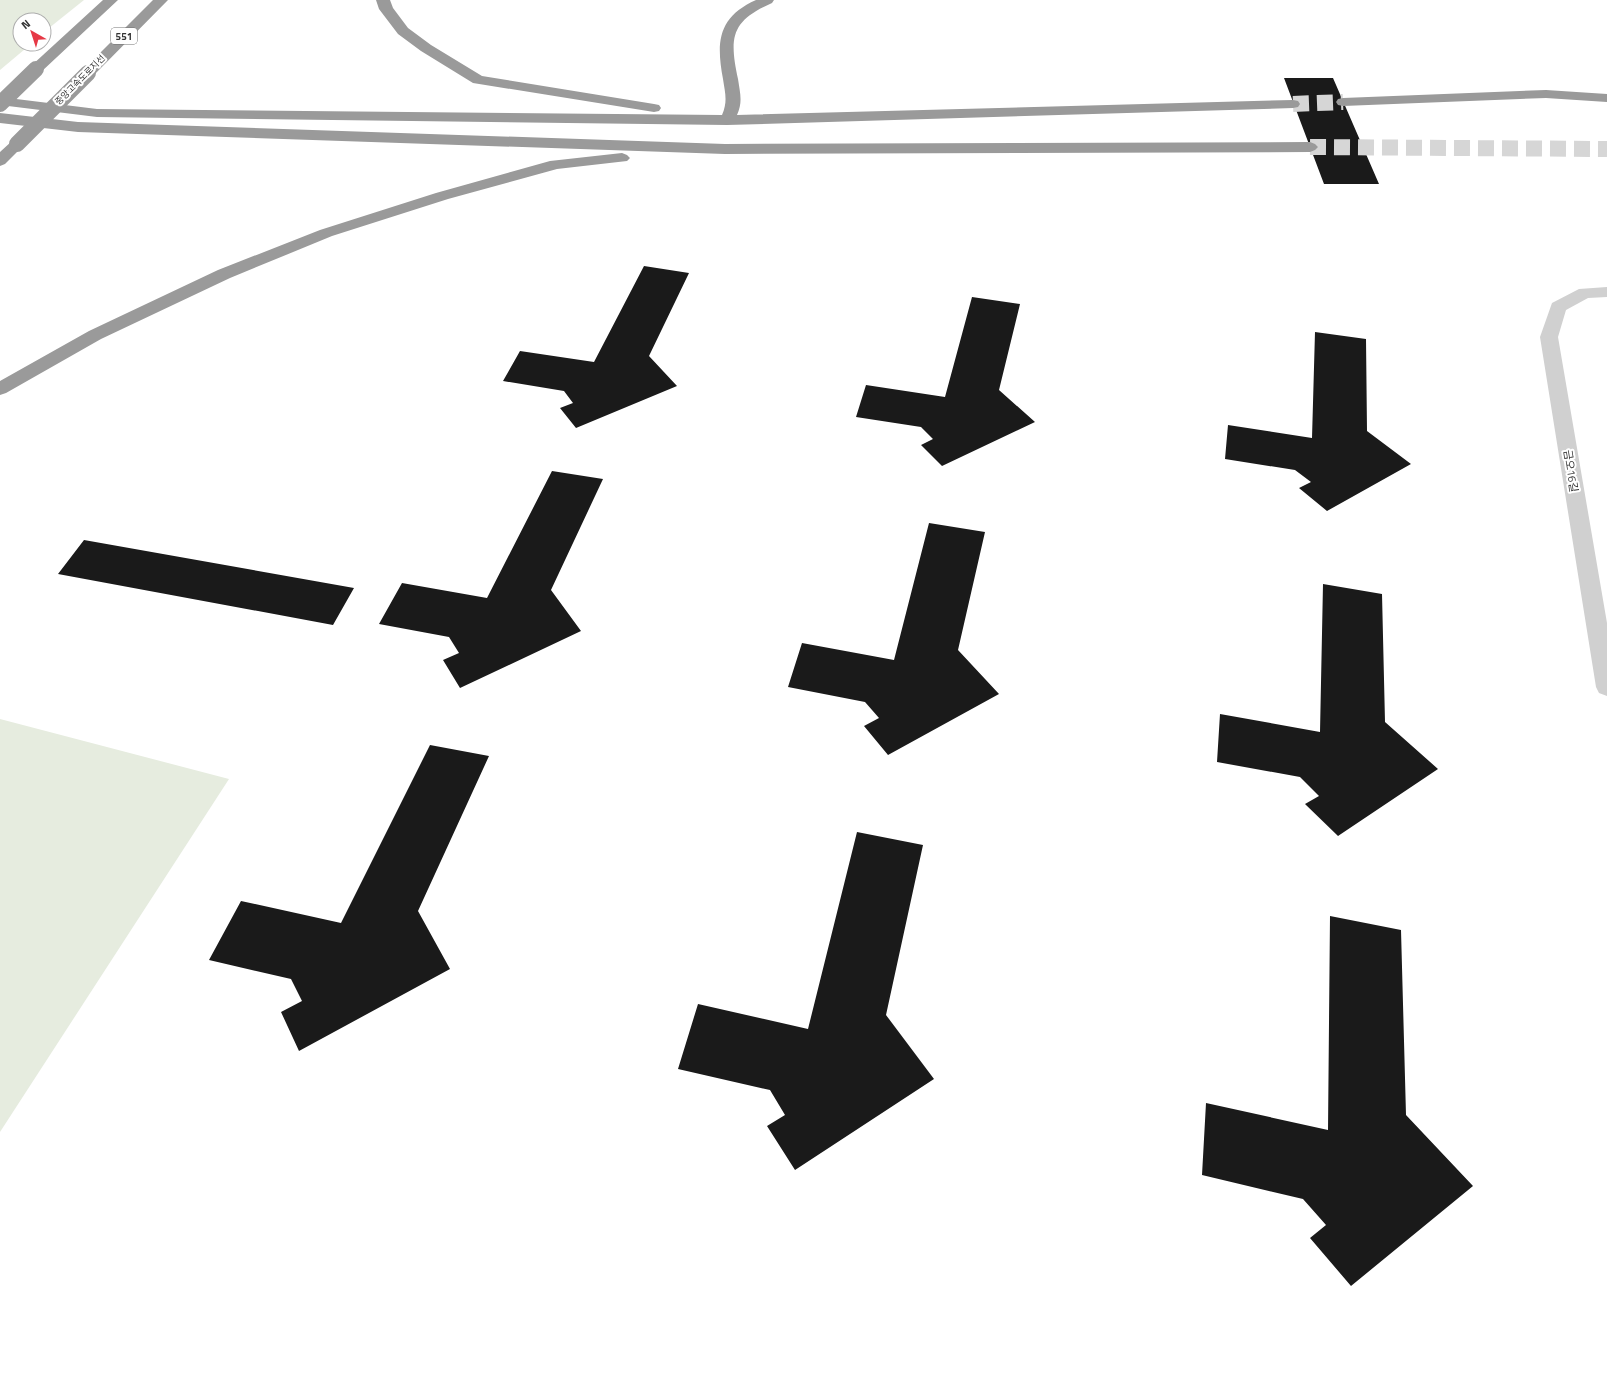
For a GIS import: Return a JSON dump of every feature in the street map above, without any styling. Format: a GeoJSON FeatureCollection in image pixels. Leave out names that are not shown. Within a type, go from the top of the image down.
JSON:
{"type":"FeatureCollection","features":[{"type":"Feature","properties":{"kind":"highway"},"geometry":{"type":"LineString","coordinates":[[0,104],[112,0]]}},
{"type":"Feature","properties":{"kind":"highway","name":"중앙고속도로지선"},"geometry":{"type":"LineString","coordinates":[[0,161],[161,0]]}},
{"type":"Feature","properties":{"kind":"highway"},"geometry":{"type":"LineString","coordinates":[[383,0],[386,9],[403,31],[426,48],[478,80],[727,120]]}},
{"type":"Feature","properties":{"kind":"highway"},"geometry":{"type":"LineString","coordinates":[[727,120],[734,102],[725,50],[728,32],[737,17],[756,4],[767,0]]}},
{"type":"Feature","properties":{"kind":"highway"},"geometry":{"type":"LineString","coordinates":[[1344,102],[1546,94],[1607,98]]}},
{"type":"Feature","properties":{"kind":"highway"},"geometry":{"type":"LineString","coordinates":[[0,101],[97,113],[727,120],[1293,104]]}},
{"type":"Feature","properties":{"kind":"highway"},"geometry":{"type":"LineString","coordinates":[[0,118],[78,127],[725,149],[1310,147]]}},
{"type":"Feature","properties":{"kind":"highway"},"geometry":{"type":"LineString","coordinates":[[0,389],[95,334],[224,274],[326,233],[442,196],[556,164],[725,149]]}},
{"type":"Feature","properties":{"kind":"street","name":"금오16길"},"geometry":{"type":"LineString","coordinates":[[1607,292],[1585,293],[1558,307],[1549,337],[1607,687]]}},
{"type":"Feature","properties":{"kind":"shaded area"},"geometry":{"type":"Polygon","coordinates":[[[0,0],[84,0],[52,26],[52,12],[12,12],[12,52],[21,52],[0,70],[0,0]]]}},
{"type":"Feature","properties":{"kind":"shaded area"},"geometry":{"type":"Polygon","coordinates":[[[0,719],[229,779],[0,1132],[0,719]]]}},
{"type":"Feature","properties":{"kind":"building"},"geometry":{"type":"Polygon","coordinates":[[[1284,78],[1333,78],[1379,184],[1324,184],[1284,78]]]}},
{"type":"Feature","properties":{"kind":"building"},"geometry":{"type":"Polygon","coordinates":[[[644,266],[689,273],[649,356],[677,386],[576,428],[560,408],[573,403],[564,391],[503,381],[520,351],[594,362],[644,266]]]}},
{"type":"Feature","properties":{"kind":"building"},"geometry":{"type":"Polygon","coordinates":[[[972,297],[1020,304],[999,390],[1035,422],[942,466],[921,445],[933,439],[921,427],[856,417],[866,385],[945,397],[972,297]]]}},
{"type":"Feature","properties":{"kind":"building"},"geometry":{"type":"Polygon","coordinates":[[[1315,332],[1366,339],[1367,431],[1411,464],[1327,511],[1299,488],[1311,482],[1295,470],[1225,459],[1228,425],[1312,438],[1315,332]]]}},
{"type":"Feature","properties":{"kind":"building"},"geometry":{"type":"Polygon","coordinates":[[[552,471],[603,479],[551,590],[581,631],[460,688],[443,660],[459,653],[449,637],[379,624],[402,583],[487,598],[552,471]]]}},
{"type":"Feature","properties":{"kind":"building"},"geometry":{"type":"Polygon","coordinates":[[[929,523],[985,532],[958,650],[999,694],[888,755],[864,726],[879,718],[865,702],[788,687],[802,643],[894,660],[929,523]]]}},
{"type":"Feature","properties":{"kind":"building"},"geometry":{"type":"Polygon","coordinates":[[[84,540],[354,588],[333,625],[58,574],[84,540]]]}},
{"type":"Feature","properties":{"kind":"building"},"geometry":{"type":"Polygon","coordinates":[[[1323,584],[1382,594],[1385,722],[1438,769],[1338,836],[1305,804],[1319,796],[1300,777],[1217,762],[1220,714],[1320,732],[1323,584]]]}},
{"type":"Feature","properties":{"kind":"building"},"geometry":{"type":"Polygon","coordinates":[[[430,745],[489,756],[418,911],[450,969],[299,1051],[281,1012],[302,1001],[291,979],[209,960],[241,901],[341,923],[430,745]]]}},
{"type":"Feature","properties":{"kind":"building"},"geometry":{"type":"Polygon","coordinates":[[[857,832],[923,845],[886,1015],[934,1079],[795,1170],[767,1126],[785,1115],[770,1090],[678,1069],[698,1004],[808,1029],[857,832]]]}},
{"type":"Feature","properties":{"kind":"building"},"geometry":{"type":"Polygon","coordinates":[[[1330,916],[1401,930],[1406,1115],[1473,1186],[1351,1286],[1310,1238],[1326,1225],[1303,1199],[1202,1175],[1206,1103],[1328,1130],[1330,916]]]}},
{"type":"Feature","properties":{"kind":"tunnel"},"geometry":{"type":"LineString","coordinates":[[1293,104],[1343,102]]}},
{"type":"Feature","properties":{"kind":"tunnel"},"geometry":{"type":"LineString","coordinates":[[1310,147],[1607,149]]}}]}
